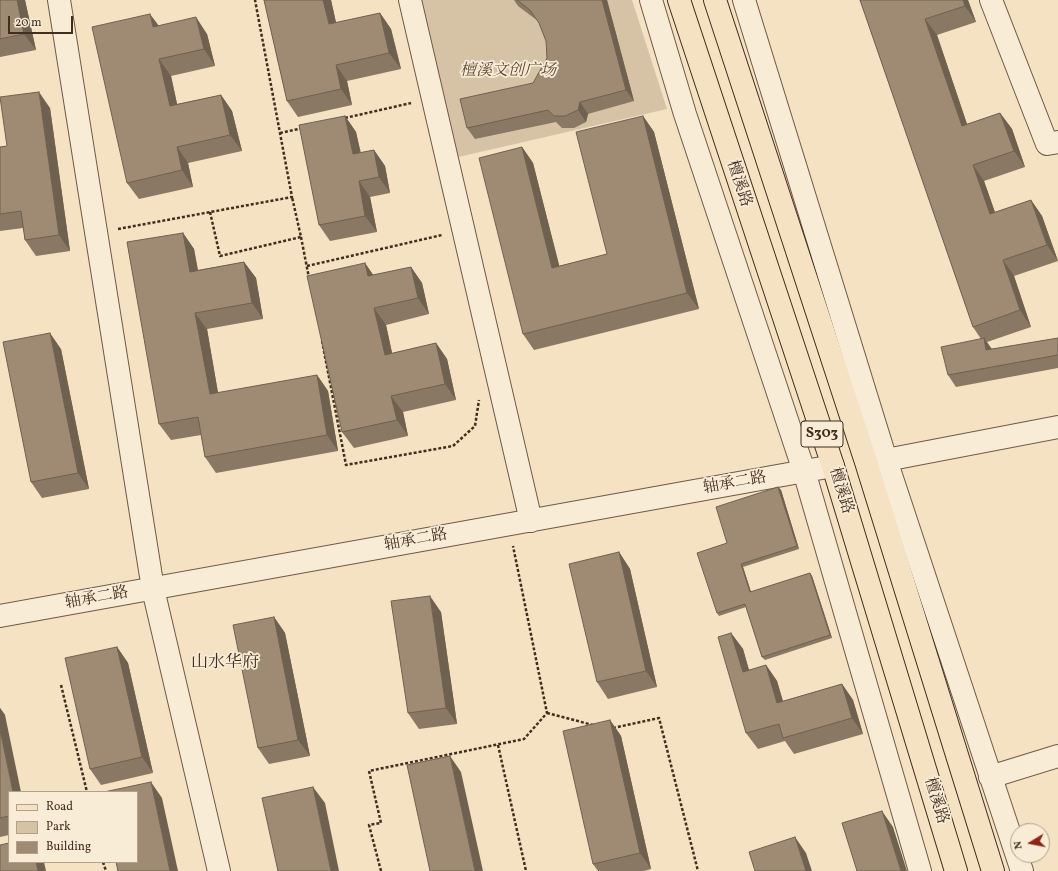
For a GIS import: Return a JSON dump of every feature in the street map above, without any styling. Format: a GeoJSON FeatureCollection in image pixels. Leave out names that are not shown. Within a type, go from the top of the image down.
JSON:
{"type":"FeatureCollection","features":[{"type":"Feature","properties":{"kind":"main road","name":"檀溪路"},"geometry":{"type":"LineString","coordinates":[[679,0],[833,466],[956,871]]}},
{"type":"Feature","properties":{"kind":"main road","name":"S303"},"geometry":{"type":"LineString","coordinates":[[715,0],[876,461],[993,871]]}},
{"type":"Feature","properties":{"kind":"street"},"geometry":{"type":"LineString","coordinates":[[59,0],[153,589],[219,871]]}},
{"type":"Feature","properties":{"kind":"street"},"geometry":{"type":"LineString","coordinates":[[410,0],[531,521]]}},
{"type":"Feature","properties":{"kind":"street"},"geometry":{"type":"LineString","coordinates":[[651,0],[688,122],[804,471],[920,871]]}},
{"type":"Feature","properties":{"kind":"street"},"geometry":{"type":"LineString","coordinates":[[744,0],[876,461],[990,777],[1022,871]]}},
{"type":"Feature","properties":{"kind":"street"},"geometry":{"type":"LineString","coordinates":[[991,0],[1047,144],[1058,142]]}},
{"type":"Feature","properties":{"kind":"street"},"geometry":{"type":"LineString","coordinates":[[876,461],[1058,427]]}},
{"type":"Feature","properties":{"kind":"street","name":"轴承二路"},"geometry":{"type":"LineString","coordinates":[[0,616],[833,466]]}},
{"type":"Feature","properties":{"kind":"street"},"geometry":{"type":"LineString","coordinates":[[990,777],[1058,756]]}},
{"type":"Feature","properties":{"kind":"path"},"geometry":{"type":"LineString","coordinates":[[255,0],[292,197],[310,282]]}},
{"type":"Feature","properties":{"kind":"path"},"geometry":{"type":"LineString","coordinates":[[409,96],[412,111]]}},
{"type":"Feature","properties":{"kind":"path"},"geometry":{"type":"LineString","coordinates":[[342,119],[411,103]]}},
{"type":"Feature","properties":{"kind":"path"},"geometry":{"type":"LineString","coordinates":[[280,133],[311,126]]}},
{"type":"Feature","properties":{"kind":"path"},"geometry":{"type":"LineString","coordinates":[[96,233],[292,197]]}},
{"type":"Feature","properties":{"kind":"path"},"geometry":{"type":"LineString","coordinates":[[210,212],[220,256],[301,237]]}},
{"type":"Feature","properties":{"kind":"path"},"geometry":{"type":"LineString","coordinates":[[440,227],[443,243]]}},
{"type":"Feature","properties":{"kind":"path"},"geometry":{"type":"LineString","coordinates":[[307,266],[442,235]]}},
{"type":"Feature","properties":{"kind":"path"},"geometry":{"type":"LineString","coordinates":[[321,335],[346,465],[453,446],[475,426],[479,397]]}},
{"type":"Feature","properties":{"kind":"path"},"geometry":{"type":"LineString","coordinates":[[509,525],[547,713]]}},
{"type":"Feature","properties":{"kind":"path"},"geometry":{"type":"LineString","coordinates":[[61,685],[87,791]]}},
{"type":"Feature","properties":{"kind":"path"},"geometry":{"type":"LineString","coordinates":[[547,713],[601,727]]}},
{"type":"Feature","properties":{"kind":"path"},"geometry":{"type":"LineString","coordinates":[[381,871],[369,825],[381,823],[369,771],[524,739],[547,713]]}},
{"type":"Feature","properties":{"kind":"path"},"geometry":{"type":"LineString","coordinates":[[608,729],[659,718],[698,871]]}},
{"type":"Feature","properties":{"kind":"path"},"geometry":{"type":"LineString","coordinates":[[498,745],[526,871]]}},
{"type":"Feature","properties":{"kind":"green space","name":"檀溪文创广场"},"geometry":{"type":"Polygon","coordinates":[[[417,0],[632,0],[667,109],[454,158],[417,0]]]}},
{"type":"Feature","properties":{"kind":"building"},"geometry":{"type":"Polygon","coordinates":[[[0,0],[17,0],[24,34],[0,39],[0,0]]]}},
{"type":"Feature","properties":{"kind":"building"},"geometry":{"type":"Polygon","coordinates":[[[264,0],[323,0],[329,24],[380,13],[389,53],[336,65],[341,89],[287,101],[264,0]]]}},
{"type":"Feature","properties":{"kind":"building"},"geometry":{"type":"Polygon","coordinates":[[[517,0],[602,0],[626,90],[580,102],[578,110],[565,116],[554,116],[548,110],[467,128],[460,99],[533,83],[547,58],[546,41],[539,23],[530,10],[517,0]]]}},
{"type":"Feature","properties":{"kind":"building"},"geometry":{"type":"Polygon","coordinates":[[[860,0],[963,0],[965,6],[925,19],[962,126],[1000,113],[1014,151],[973,165],[990,214],[1031,200],[1047,245],[1003,260],[1020,310],[973,327],[860,0]]]}},
{"type":"Feature","properties":{"kind":"building"},"geometry":{"type":"Polygon","coordinates":[[[150,14],[153,27],[196,17],[204,49],[159,59],[170,106],[221,95],[230,135],[177,147],[182,170],[127,183],[92,27],[150,14]]]}},
{"type":"Feature","properties":{"kind":"building"},"geometry":{"type":"Polygon","coordinates":[[[39,92],[59,235],[25,240],[21,211],[0,214],[0,147],[7,146],[0,97],[39,92]]]}},
{"type":"Feature","properties":{"kind":"building"},"geometry":{"type":"Polygon","coordinates":[[[345,116],[353,154],[374,150],[379,177],[359,181],[365,216],[319,225],[299,125],[345,116]]]}},
{"type":"Feature","properties":{"kind":"building"},"geometry":{"type":"Polygon","coordinates":[[[643,116],[687,293],[523,334],[479,158],[522,147],[552,268],[607,254],[576,132],[643,116]]]}},
{"type":"Feature","properties":{"kind":"building"},"geometry":{"type":"Polygon","coordinates":[[[183,233],[190,272],[244,262],[252,303],[195,313],[210,394],[317,375],[327,435],[205,457],[198,417],[159,424],[127,242],[183,233]]]}},
{"type":"Feature","properties":{"kind":"building"},"geometry":{"type":"Polygon","coordinates":[[[365,263],[368,276],[411,267],[418,298],[374,308],[385,355],[436,343],[445,384],[391,396],[397,420],[342,432],[307,276],[365,263]]]}},
{"type":"Feature","properties":{"kind":"building"},"geometry":{"type":"Polygon","coordinates":[[[50,333],[78,473],[31,482],[3,342],[50,333]]]}},
{"type":"Feature","properties":{"kind":"building"},"geometry":{"type":"Polygon","coordinates":[[[984,338],[986,350],[1058,338],[1058,355],[948,375],[941,347],[984,338]]]}},
{"type":"Feature","properties":{"kind":"building"},"geometry":{"type":"Polygon","coordinates":[[[778,487],[797,546],[741,564],[750,592],[810,573],[830,635],[762,657],[745,604],[717,613],[697,553],[727,543],[716,507],[778,487]]]}},
{"type":"Feature","properties":{"kind":"building"},"geometry":{"type":"Polygon","coordinates":[[[619,552],[646,671],[597,682],[569,564],[619,552]]]}},
{"type":"Feature","properties":{"kind":"building"},"geometry":{"type":"Polygon","coordinates":[[[430,596],[446,708],[408,713],[391,601],[430,596]]]}},
{"type":"Feature","properties":{"kind":"building"},"geometry":{"type":"Polygon","coordinates":[[[274,617],[298,740],[258,748],[233,625],[274,617]]]}},
{"type":"Feature","properties":{"kind":"building"},"geometry":{"type":"Polygon","coordinates":[[[731,633],[743,672],[766,665],[777,703],[842,684],[852,718],[783,738],[779,724],[746,733],[718,637],[731,633]]]}},
{"type":"Feature","properties":{"kind":"building"},"geometry":{"type":"Polygon","coordinates":[[[117,647],[142,757],[90,769],[65,658],[117,647]]]}},
{"type":"Feature","properties":{"kind":"building"},"geometry":{"type":"Polygon","coordinates":[[[610,720],[640,853],[593,864],[563,731],[610,720]]]}},
{"type":"Feature","properties":{"kind":"building"},"geometry":{"type":"Polygon","coordinates":[[[0,729],[13,791],[8,791],[8,816],[0,818],[0,729]]]}},
{"type":"Feature","properties":{"kind":"building"},"geometry":{"type":"Polygon","coordinates":[[[450,756],[475,871],[430,871],[407,765],[450,756]]]}},
{"type":"Feature","properties":{"kind":"building"},"geometry":{"type":"Polygon","coordinates":[[[151,782],[170,871],[118,871],[116,863],[138,863],[138,791],[109,791],[151,782]]]}},
{"type":"Feature","properties":{"kind":"building"},"geometry":{"type":"Polygon","coordinates":[[[313,787],[331,871],[278,871],[262,798],[313,787]]]}},
{"type":"Feature","properties":{"kind":"building"},"geometry":{"type":"Polygon","coordinates":[[[882,811],[901,871],[857,871],[842,823],[882,811]]]}},
{"type":"Feature","properties":{"kind":"building"},"geometry":{"type":"Polygon","coordinates":[[[795,837],[806,871],[755,871],[749,852],[795,837]]]}},
{"type":"Feature","properties":{"kind":"building"},"geometry":{"type":"Polygon","coordinates":[[[8,843],[8,863],[36,863],[38,871],[0,871],[0,845],[8,843]]]}},
{"type":"Feature","properties":{"kind":"district","name":"山水华府"},"geometry":{"type":"Point","coordinates":[225,664]}}]}
